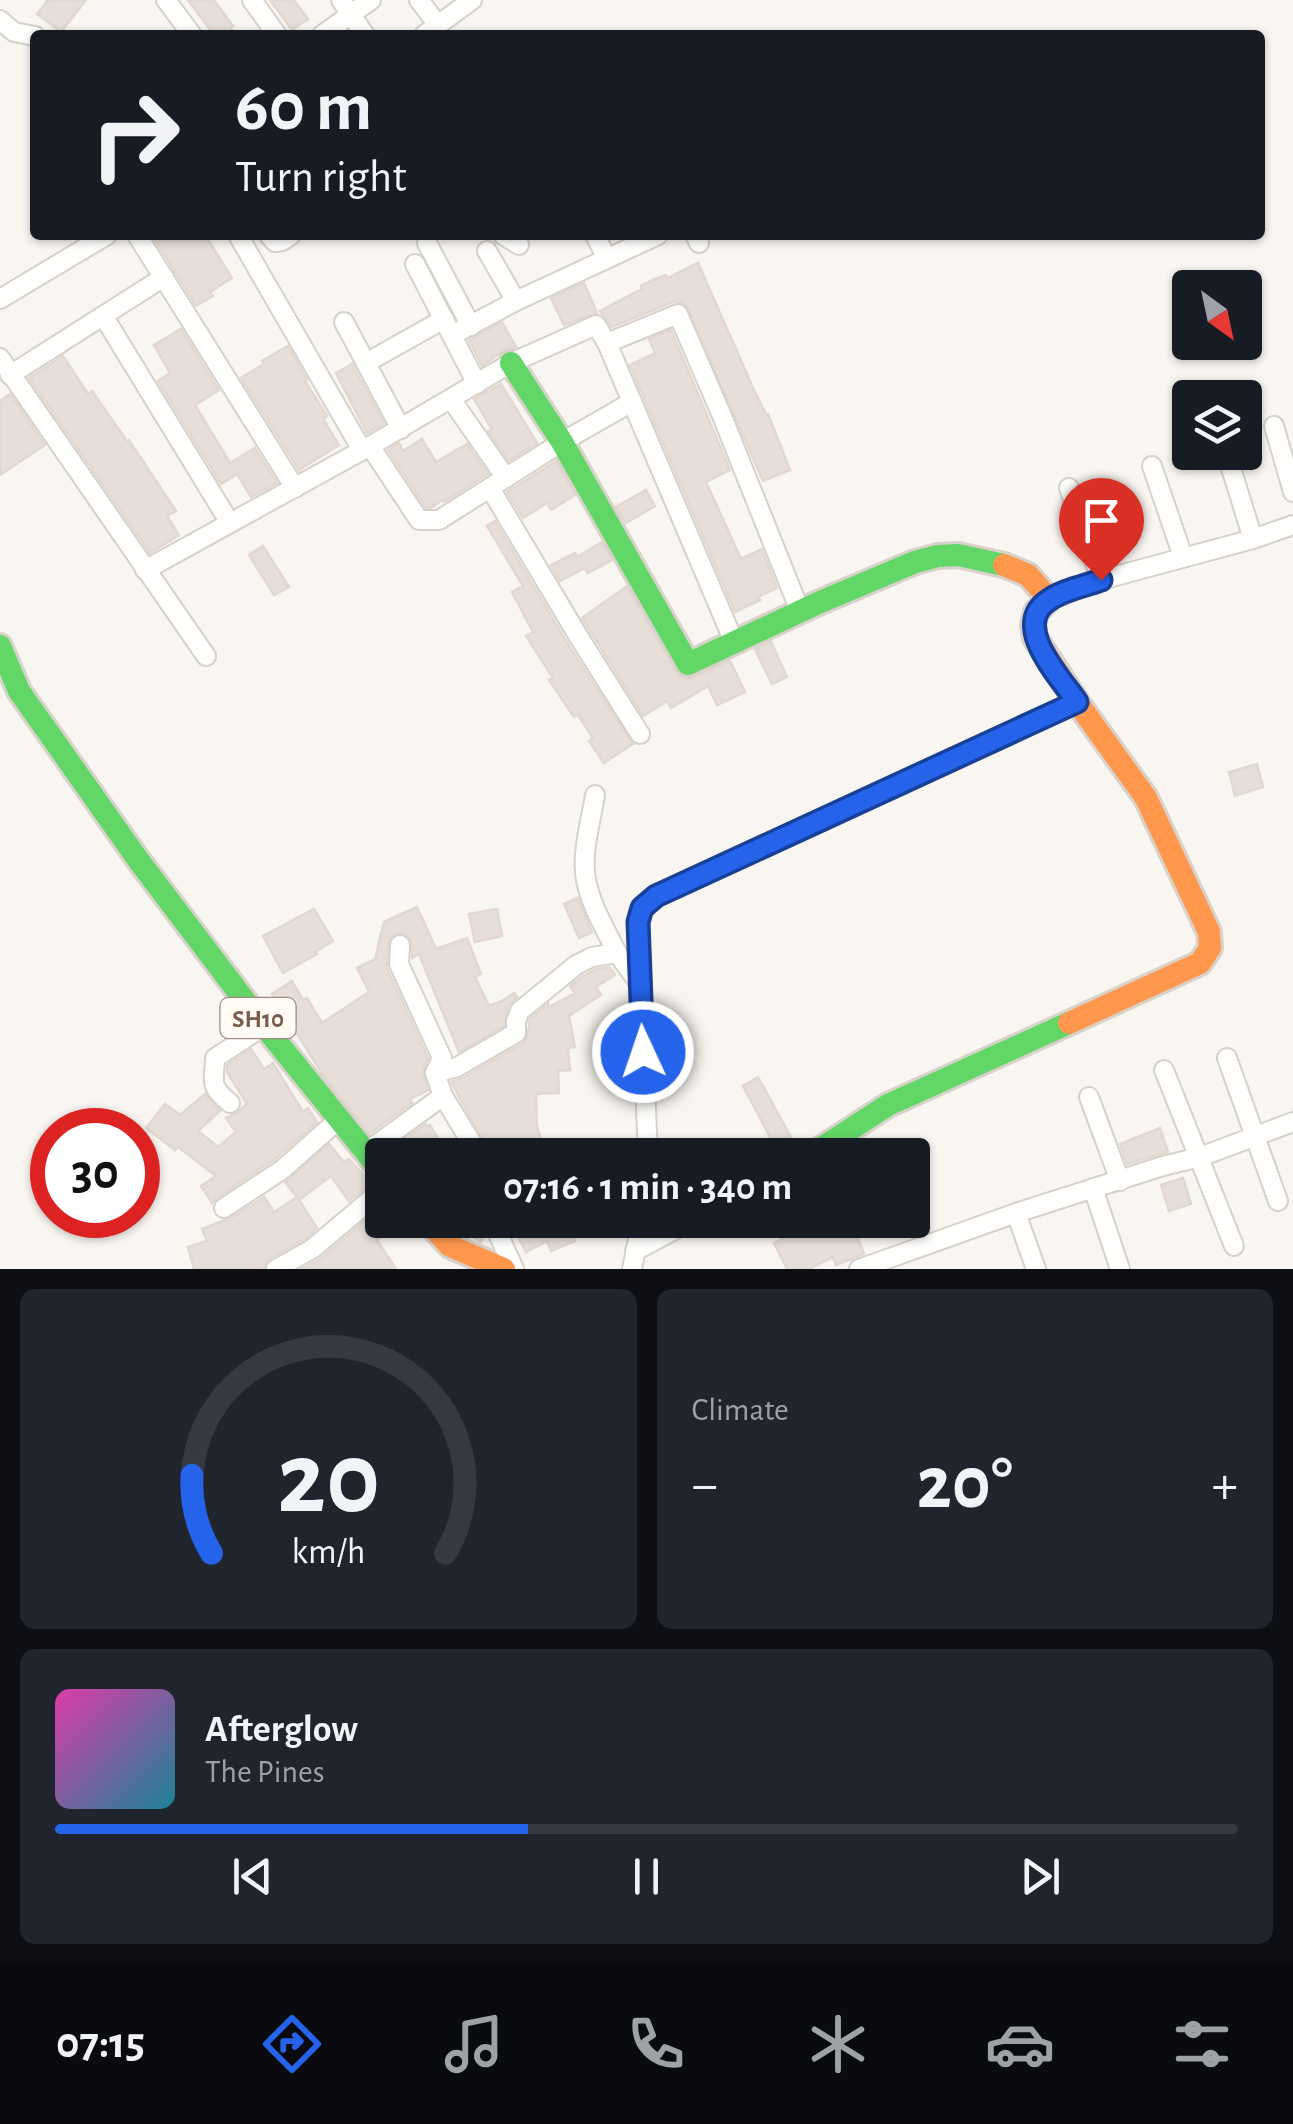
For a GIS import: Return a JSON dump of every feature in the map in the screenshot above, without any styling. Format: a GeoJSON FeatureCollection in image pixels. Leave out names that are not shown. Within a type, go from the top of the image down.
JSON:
{"type":"FeatureCollection","features":[{"type":"Feature","properties":{"kind":"street"},"geometry":{"type":"LineString","coordinates":[[166,0],[188,30]]}},
{"type":"Feature","properties":{"kind":"street"},"geometry":{"type":"LineString","coordinates":[[252,0],[273,30]]}},
{"type":"Feature","properties":{"kind":"street"},"geometry":{"type":"LineString","coordinates":[[326,30],[347,7],[371,0]]}},
{"type":"Feature","properties":{"kind":"street"},"geometry":{"type":"LineString","coordinates":[[420,0],[431,30],[472,0]]}},
{"type":"Feature","properties":{"kind":"street"},"geometry":{"type":"LineString","coordinates":[[347,7],[362,30]]}},
{"type":"Feature","properties":{"kind":"street"},"geometry":{"type":"LineString","coordinates":[[0,20],[14,32],[30,35]]}},
{"type":"Feature","properties":{"kind":"street"},"geometry":{"type":"LineString","coordinates":[[0,299],[98,240]]}},
{"type":"Feature","properties":{"kind":"street"},"geometry":{"type":"LineString","coordinates":[[140,240],[295,488]]}},
{"type":"Feature","properties":{"kind":"street"},"geometry":{"type":"LineString","coordinates":[[241,240],[366,448],[419,520],[439,520],[632,402]]}},
{"type":"Feature","properties":{"kind":"street"},"geometry":{"type":"LineString","coordinates":[[598,240],[607,259]]}},
{"type":"Feature","properties":{"kind":"street"},"geometry":{"type":"LineString","coordinates":[[366,363],[448,327],[470,326],[647,240]]}},
{"type":"Feature","properties":{"kind":"street"},"geometry":{"type":"LineString","coordinates":[[427,243],[470,326]]}},
{"type":"Feature","properties":{"kind":"street"},"geometry":{"type":"LineString","coordinates":[[487,251],[516,301]]}},
{"type":"Feature","properties":{"kind":"street"},"geometry":{"type":"LineString","coordinates":[[415,264],[477,384]]}},
{"type":"Feature","properties":{"kind":"street"},"geometry":{"type":"LineString","coordinates":[[10,374],[164,278]]}},
{"type":"Feature","properties":{"kind":"street"},"geometry":{"type":"LineString","coordinates":[[607,343],[678,314],[800,610]]}},
{"type":"Feature","properties":{"kind":"street"},"geometry":{"type":"LineString","coordinates":[[104,316],[230,523]]}},
{"type":"Feature","properties":{"kind":"street"},"geometry":{"type":"LineString","coordinates":[[344,322],[401,428]]}},
{"type":"Feature","properties":{"kind":"street"},"geometry":{"type":"LineString","coordinates":[[146,570],[511,363],[596,324],[734,642]]}},
{"type":"Feature","properties":{"kind":"street"},"geometry":{"type":"LineString","coordinates":[[0,358],[206,656]]}},
{"type":"Feature","properties":{"kind":"street"},"geometry":{"type":"LineString","coordinates":[[511,363],[562,442],[688,664],[800,610],[910,564],[953,554],[1023,572],[1035,580],[1049,599]]}},
{"type":"Feature","properties":{"kind":"street"},"geometry":{"type":"LineString","coordinates":[[451,399],[580,639],[640,734]]}},
{"type":"Feature","properties":{"kind":"street"},"geometry":{"type":"LineString","coordinates":[[1274,426],[1293,492]]}},
{"type":"Feature","properties":{"kind":"street"},"geometry":{"type":"LineString","coordinates":[[1152,466],[1182,558]]}},
{"type":"Feature","properties":{"kind":"street"},"geometry":{"type":"LineString","coordinates":[[1232,470],[1253,540]]}},
{"type":"Feature","properties":{"kind":"street"},"geometry":{"type":"LineString","coordinates":[[1069,488],[1101,580]]}},
{"type":"Feature","properties":{"kind":"street"},"geometry":{"type":"LineString","coordinates":[[837,1138],[888,1105],[1200,962],[1210,948],[1209,932],[1146,798],[1077,702],[1036,638],[1033,625],[1036,612],[1049,599],[1101,580],[1253,540],[1293,525]]}},
{"type":"Feature","properties":{"kind":"street","name":"SH10"},"geometry":{"type":"LineString","coordinates":[[0,646],[19,691],[139,861],[365,1151]]}},
{"type":"Feature","properties":{"kind":"street","name":"SH10"},"geometry":{"type":"LineString","coordinates":[[0,674],[19,691]]}},
{"type":"Feature","properties":{"kind":"street"},"geometry":{"type":"LineString","coordinates":[[647,1138],[638,922],[642,908],[656,896],[1077,702]]}},
{"type":"Feature","properties":{"kind":"street"},"geometry":{"type":"LineString","coordinates":[[595,795],[586,878],[617,952],[640,984]]}},
{"type":"Feature","properties":{"kind":"street"},"geometry":{"type":"LineString","coordinates":[[400,945],[399,964],[442,1058],[435,1073],[443,1096],[469,1138]]}},
{"type":"Feature","properties":{"kind":"street"},"geometry":{"type":"LineString","coordinates":[[435,1073],[457,1066],[516,1033],[520,1011],[576,965],[617,952]]}},
{"type":"Feature","properties":{"kind":"street"},"geometry":{"type":"LineString","coordinates":[[230,1103],[214,1090],[215,1058],[264,1026]]}},
{"type":"Feature","properties":{"kind":"street"},"geometry":{"type":"LineString","coordinates":[[1227,1058],[1278,1201]]}},
{"type":"Feature","properties":{"kind":"street"},"geometry":{"type":"LineString","coordinates":[[1164,1070],[1234,1246]]}},
{"type":"Feature","properties":{"kind":"street"},"geometry":{"type":"LineString","coordinates":[[385,1138],[443,1096]]}},
{"type":"Feature","properties":{"kind":"street"},"geometry":{"type":"LineString","coordinates":[[1089,1097],[1120,1181]]}},
{"type":"Feature","properties":{"kind":"street"},"geometry":{"type":"LineString","coordinates":[[224,1208],[283,1169],[338,1120]]}},
{"type":"Feature","properties":{"kind":"street"},"geometry":{"type":"LineString","coordinates":[[859,1269],[1016,1212],[1200,1157],[1293,1122]]}},
{"type":"Feature","properties":{"kind":"street"},"geometry":{"type":"LineString","coordinates":[[1093,1188],[1120,1269]]}},
{"type":"Feature","properties":{"kind":"street"},"geometry":{"type":"LineString","coordinates":[[276,1269],[312,1249],[365,1204]]}},
{"type":"Feature","properties":{"kind":"street"},"geometry":{"type":"LineString","coordinates":[[1016,1212],[1036,1269]]}},
{"type":"Feature","properties":{"kind":"street"},"geometry":{"type":"LineString","coordinates":[[443,1238],[450,1246],[458,1269]]}},
{"type":"Feature","properties":{"kind":"street"},"geometry":{"type":"LineString","coordinates":[[500,1238],[514,1269]]}},
{"type":"Feature","properties":{"kind":"street"},"geometry":{"type":"LineString","coordinates":[[633,1260],[666,1238]]}},
{"type":"Feature","properties":{"kind":"street"},"geometry":{"type":"LineString","coordinates":[[450,1246],[504,1269]]}},
{"type":"Feature","properties":{"kind":"building"},"geometry":{"type":"Polygon","coordinates":[[[48,0],[86,0],[63,30],[37,14],[48,0]]]}},
{"type":"Feature","properties":{"kind":"building"},"geometry":{"type":"Polygon","coordinates":[[[188,0],[214,0],[233,26],[232,30],[210,30],[188,0]]]}},
{"type":"Feature","properties":{"kind":"building"},"geometry":{"type":"Polygon","coordinates":[[[270,0],[294,0],[308,19],[292,30],[270,0]]]}},
{"type":"Feature","properties":{"kind":"building"},"geometry":{"type":"Polygon","coordinates":[[[155,240],[208,240],[232,278],[196,306],[155,240]]]}},
{"type":"Feature","properties":{"kind":"building"},"geometry":{"type":"Polygon","coordinates":[[[698,263],[790,470],[763,481],[686,305],[673,302],[612,327],[600,311],[653,280],[666,275],[668,278],[698,263]]]}},
{"type":"Feature","properties":{"kind":"building"},"geometry":{"type":"Polygon","coordinates":[[[584,283],[597,313],[564,325],[551,298],[584,283]]]}},
{"type":"Feature","properties":{"kind":"building"},"geometry":{"type":"Polygon","coordinates":[[[502,322],[516,347],[504,350],[482,366],[469,340],[502,322]]]}},
{"type":"Feature","properties":{"kind":"building"},"geometry":{"type":"Polygon","coordinates":[[[181,329],[219,390],[195,405],[230,463],[255,448],[277,483],[251,497],[237,474],[221,484],[158,381],[170,373],[154,345],[181,329]]]}},
{"type":"Feature","properties":{"kind":"building"},"geometry":{"type":"Polygon","coordinates":[[[671,330],[730,470],[706,482],[741,559],[762,549],[777,588],[735,612],[630,365],[655,353],[649,339],[671,330]]]}},
{"type":"Feature","properties":{"kind":"building"},"geometry":{"type":"Polygon","coordinates":[[[288,346],[339,445],[299,470],[241,378],[288,346]]]}},
{"type":"Feature","properties":{"kind":"building"},"geometry":{"type":"Polygon","coordinates":[[[63,356],[88,394],[92,391],[129,440],[176,511],[167,516],[179,535],[150,553],[29,378],[63,356]]]}},
{"type":"Feature","properties":{"kind":"building"},"geometry":{"type":"Polygon","coordinates":[[[352,364],[384,423],[367,433],[336,373],[352,364]]]}},
{"type":"Feature","properties":{"kind":"building"},"geometry":{"type":"Polygon","coordinates":[[[501,384],[537,443],[509,461],[488,431],[492,429],[474,399],[501,384]]]}},
{"type":"Feature","properties":{"kind":"building"},"geometry":{"type":"Polygon","coordinates":[[[10,394],[45,445],[0,475],[0,401],[10,394]]]}},
{"type":"Feature","properties":{"kind":"building"},"geometry":{"type":"Polygon","coordinates":[[[422,439],[436,462],[467,444],[488,474],[444,502],[426,508],[388,450],[399,443],[403,451],[422,439]]]}},
{"type":"Feature","properties":{"kind":"building"},"geometry":{"type":"Polygon","coordinates":[[[556,461],[575,495],[551,510],[547,503],[523,518],[507,492],[556,461]]]}},
{"type":"Feature","properties":{"kind":"building"},"geometry":{"type":"Polygon","coordinates":[[[646,490],[655,506],[626,523],[616,507],[646,490]]]}},
{"type":"Feature","properties":{"kind":"building"},"geometry":{"type":"Polygon","coordinates":[[[495,521],[633,744],[604,763],[589,741],[593,738],[549,680],[553,678],[526,636],[533,632],[512,592],[523,586],[487,526],[495,521]]]}},
{"type":"Feature","properties":{"kind":"building"},"geometry":{"type":"Polygon","coordinates":[[[602,542],[612,560],[588,573],[585,568],[560,581],[551,565],[575,553],[577,557],[602,542]]]}},
{"type":"Feature","properties":{"kind":"building"},"geometry":{"type":"Polygon","coordinates":[[[263,546],[289,587],[274,595],[249,555],[263,546]]]}},
{"type":"Feature","properties":{"kind":"building"},"geometry":{"type":"Polygon","coordinates":[[[627,586],[679,676],[693,678],[730,661],[745,692],[717,705],[708,686],[671,708],[667,701],[643,716],[582,618],[627,586]]]}},
{"type":"Feature","properties":{"kind":"building"},"geometry":{"type":"Polygon","coordinates":[[[771,642],[787,677],[772,684],[755,649],[771,642]]]}},
{"type":"Feature","properties":{"kind":"building"},"geometry":{"type":"Polygon","coordinates":[[[1257,764],[1263,787],[1235,796],[1229,772],[1257,764]]]}},
{"type":"Feature","properties":{"kind":"building"},"geometry":{"type":"Polygon","coordinates":[[[578,898],[592,932],[579,938],[564,904],[578,898]]]}},
{"type":"Feature","properties":{"kind":"building"},"geometry":{"type":"Polygon","coordinates":[[[417,907],[436,949],[467,938],[481,974],[475,977],[489,1006],[514,993],[517,997],[508,1006],[504,1026],[459,1052],[419,954],[412,958],[411,939],[402,933],[390,937],[387,968],[428,1058],[423,1073],[428,1090],[410,1099],[412,1103],[370,1133],[323,1075],[272,994],[292,981],[322,1023],[369,992],[357,968],[375,959],[384,922],[417,907]]]}},
{"type":"Feature","properties":{"kind":"building"},"geometry":{"type":"Polygon","coordinates":[[[314,909],[333,941],[283,973],[263,936],[314,909]]]}},
{"type":"Feature","properties":{"kind":"building"},"geometry":{"type":"Polygon","coordinates":[[[497,909],[502,936],[475,942],[469,914],[497,909]]]}},
{"type":"Feature","properties":{"kind":"building"},"geometry":{"type":"Polygon","coordinates":[[[609,967],[615,975],[596,987],[601,995],[569,1016],[575,1047],[568,1048],[570,1070],[558,1071],[559,1093],[536,1094],[540,1138],[482,1138],[451,1082],[522,1044],[530,1019],[548,1004],[549,1007],[575,993],[570,986],[596,969],[609,967]]]}},
{"type":"Feature","properties":{"kind":"building"},"geometry":{"type":"Polygon","coordinates":[[[251,1049],[264,1069],[273,1063],[303,1112],[308,1108],[317,1122],[275,1159],[212,1203],[201,1186],[216,1176],[178,1147],[175,1150],[160,1139],[160,1110],[165,1104],[180,1115],[205,1094],[220,1111],[198,1131],[218,1147],[236,1132],[226,1118],[247,1104],[227,1072],[227,1065],[251,1049]]]}},
{"type":"Feature","properties":{"kind":"building"},"geometry":{"type":"Polygon","coordinates":[[[758,1077],[791,1138],[771,1138],[743,1086],[758,1077]]]}},
{"type":"Feature","properties":{"kind":"building"},"geometry":{"type":"Polygon","coordinates":[[[426,1124],[438,1138],[406,1138],[426,1124]]]}},
{"type":"Feature","properties":{"kind":"building"},"geometry":{"type":"Polygon","coordinates":[[[1160,1128],[1168,1152],[1127,1164],[1120,1144],[1160,1128]]]}},
{"type":"Feature","properties":{"kind":"building"},"geometry":{"type":"Polygon","coordinates":[[[329,1144],[344,1162],[349,1159],[365,1176],[365,1188],[349,1201],[331,1176],[299,1200],[317,1228],[269,1259],[264,1269],[194,1269],[188,1247],[207,1241],[202,1229],[231,1218],[264,1197],[274,1212],[297,1197],[285,1182],[329,1144]]]}},
{"type":"Feature","properties":{"kind":"building"},"geometry":{"type":"Polygon","coordinates":[[[1183,1178],[1191,1204],[1169,1211],[1161,1185],[1183,1178]]]}},
{"type":"Feature","properties":{"kind":"building"},"geometry":{"type":"Polygon","coordinates":[[[365,1221],[365,1238],[380,1238],[377,1240],[396,1269],[302,1269],[320,1259],[365,1221]]]}},
{"type":"Feature","properties":{"kind":"building"},"geometry":{"type":"Polygon","coordinates":[[[519,1238],[575,1241],[551,1251],[547,1241],[526,1252],[519,1238]]]}},
{"type":"Feature","properties":{"kind":"building"},"geometry":{"type":"Polygon","coordinates":[[[784,1238],[858,1238],[864,1254],[836,1265],[833,1257],[809,1269],[787,1269],[774,1243],[784,1238]]]}},
{"type":"Feature","properties":{"kind":"traffic: fast"},"geometry":{"type":"LineString","coordinates":[[511,363],[562,442],[688,664],[915,562],[958,555],[1004,565]]}},
{"type":"Feature","properties":{"kind":"traffic: fast"},"geometry":{"type":"LineString","coordinates":[[0,646],[19,691],[139,861],[365,1151]]}},
{"type":"Feature","properties":{"kind":"traffic: fast"},"geometry":{"type":"LineString","coordinates":[[837,1138],[888,1105],[1069,1023]]}},
{"type":"Feature","properties":{"kind":"traffic: slow"},"geometry":{"type":"LineString","coordinates":[[1004,565],[1028,575],[1049,599],[1036,612],[1035,638],[1146,798],[1209,932],[1210,948],[1200,963],[1069,1023]]}},
{"type":"Feature","properties":{"kind":"traffic: slow"},"geometry":{"type":"LineString","coordinates":[[443,1238],[450,1246],[504,1269]]}},
{"type":"Feature","properties":{"kind":"route"},"geometry":{"type":"LineString","coordinates":[[643,1052],[638,922],[642,908],[656,896],[1077,702],[1042,651],[1033,625],[1036,612],[1049,599],[1101,580]]}}]}
